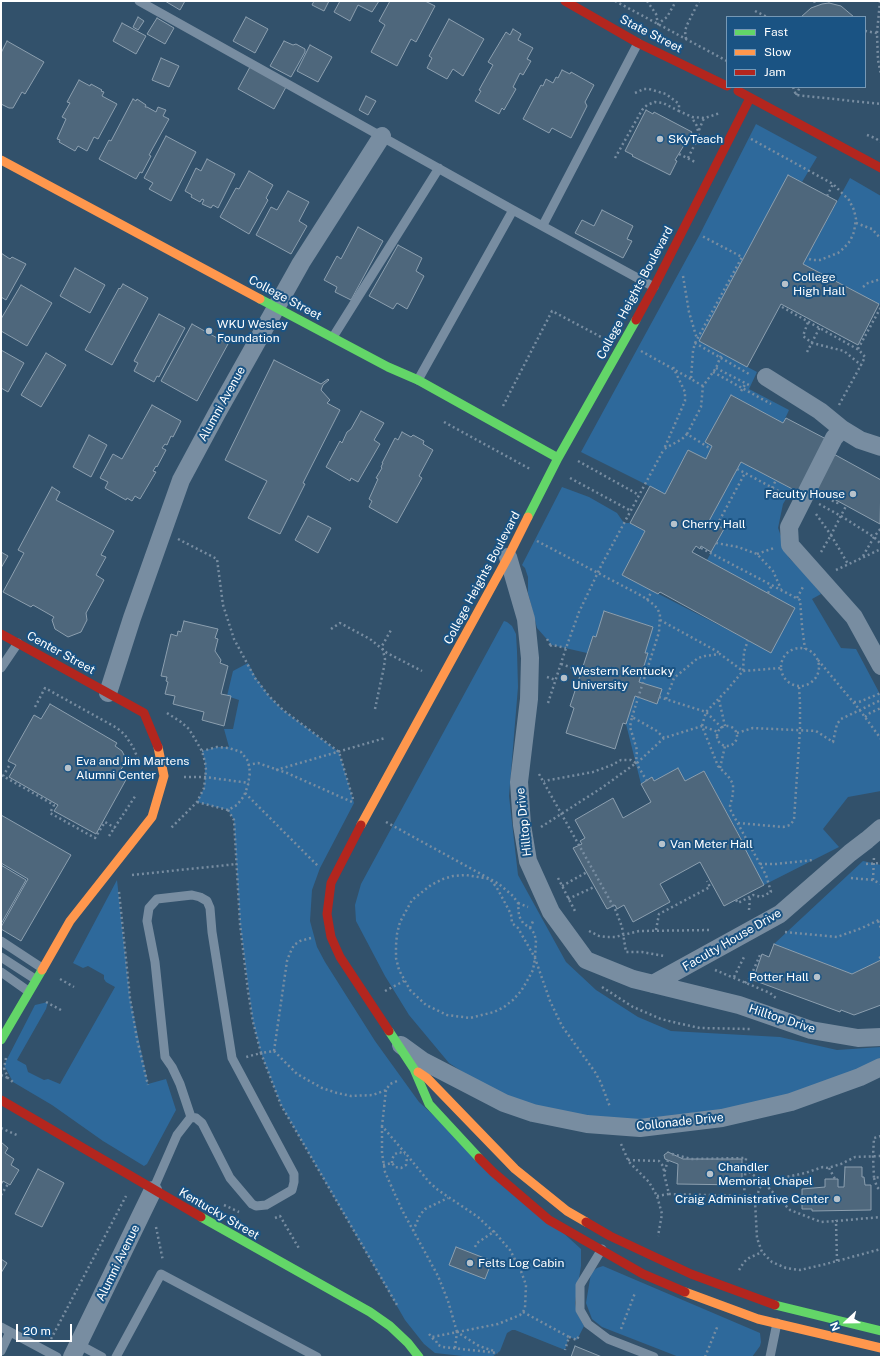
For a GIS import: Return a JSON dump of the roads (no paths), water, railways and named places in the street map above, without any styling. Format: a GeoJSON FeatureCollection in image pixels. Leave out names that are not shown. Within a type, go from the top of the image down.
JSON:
{"type":"FeatureCollection","features":[{"type":"Feature","properties":{"kind":"street","name":"State Street"},"geometry":{"type":"LineString","coordinates":[[570,2],[638,43],[726,85]]}},
{"type":"Feature","properties":{"kind":"street","name":"State Street"},"geometry":{"type":"LineString","coordinates":[[732,88],[881,168]]}},
{"type":"Feature","properties":{"kind":"street","name":"College Heights Boulevard"},"geometry":{"type":"LineString","coordinates":[[750,98],[654,287],[558,458],[508,557],[360,825],[331,883],[327,914],[331,937],[340,957],[414,1069],[429,1104],[493,1172],[549,1220],[643,1274],[695,1297],[758,1319],[881,1348]]}},
{"type":"Feature","properties":{"kind":"street","name":"Alumni Avenue"},"geometry":{"type":"LineString","coordinates":[[108,693],[132,618],[181,480],[301,263],[382,136]]}},
{"type":"Feature","properties":{"kind":"street","name":"College Street"},"geometry":{"type":"LineString","coordinates":[[1,160],[388,367],[418,380],[558,458]]}},
{"type":"Feature","properties":{"kind":"street"},"geometry":{"type":"LineString","coordinates":[[760,377],[820,411],[842,429],[860,440],[881,447]]}},
{"type":"Feature","properties":{"kind":"street"},"geometry":{"type":"LineString","coordinates":[[842,429],[834,438],[788,527],[790,545],[854,617],[881,666]]}},
{"type":"Feature","properties":{"kind":"street","name":"Hilltop Drive"},"geometry":{"type":"LineString","coordinates":[[508,557],[526,619],[530,658],[529,699],[519,782],[522,825],[528,861],[551,912],[586,960],[633,979],[739,1005],[811,1030],[858,1038],[881,1038]]}},
{"type":"Feature","properties":{"kind":"street","name":"Center Street"},"geometry":{"type":"LineString","coordinates":[[1,634],[144,713],[158,743],[164,776],[152,817],[70,921],[35,978],[1,1040]]}},
{"type":"Feature","properties":{"kind":"street","name":"Faculty House Drive"},"geometry":{"type":"LineString","coordinates":[[653,984],[780,914],[881,828]]}},
{"type":"Feature","properties":{"kind":"street","name":"Collonade Drive"},"geometry":{"type":"LineString","coordinates":[[394,1040],[424,1061],[504,1103],[533,1113],[586,1124],[640,1128],[722,1118],[791,1102],[860,1077],[881,1067]]}},
{"type":"Feature","properties":{"kind":"street","name":"College Heights Boulevard"},"geometry":{"type":"LineString","coordinates":[[414,1069],[427,1078],[515,1169],[567,1211],[610,1236],[691,1274],[781,1306],[881,1331]]}},
{"type":"Feature","properties":{"kind":"street","name":"Kentucky Street"},"geometry":{"type":"LineString","coordinates":[[1,1100],[153,1190],[370,1312],[390,1326],[408,1343],[419,1357]]}},
{"type":"Feature","properties":{"kind":"street","name":"Alumni Avenue"},"geometry":{"type":"LineString","coordinates":[[75,1350],[153,1190]]}},
{"type":"Feature","properties":{"kind":"lane"},"geometry":{"type":"LineString","coordinates":[[139,1],[654,287]]}},
{"type":"Feature","properties":{"kind":"lane"},"geometry":{"type":"LineString","coordinates":[[543,225],[638,43]]}},
{"type":"Feature","properties":{"kind":"lane"},"geometry":{"type":"LineString","coordinates":[[333,337],[439,168]]}},
{"type":"Feature","properties":{"kind":"lane"},"geometry":{"type":"LineString","coordinates":[[418,380],[513,210]]}},
{"type":"Feature","properties":{"kind":"lane"},"geometry":{"type":"LineString","coordinates":[[1,668],[18,643]]}},
{"type":"Feature","properties":{"kind":"lane"},"geometry":{"type":"LineString","coordinates":[[192,895],[207,901],[210,908],[212,932],[232,1058],[294,1174],[292,1190],[266,1205],[256,1206],[252,1204],[230,1178],[202,1123],[196,1118],[191,1117],[180,1084],[172,1067],[165,1057],[155,962],[147,921],[149,908],[157,899],[192,895]]}},
{"type":"Feature","properties":{"kind":"lane"},"geometry":{"type":"LineString","coordinates":[[1,941],[42,968]]}},
{"type":"Feature","properties":{"kind":"lane"},"geometry":{"type":"LineString","coordinates":[[1,957],[35,978]]}},
{"type":"Feature","properties":{"kind":"lane"},"geometry":{"type":"LineString","coordinates":[[1,972],[28,991]]}},
{"type":"Feature","properties":{"kind":"lane"},"geometry":{"type":"LineString","coordinates":[[153,1190],[177,1135],[191,1117]]}},
{"type":"Feature","properties":{"kind":"lane"},"geometry":{"type":"LineString","coordinates":[[610,1236],[580,1285],[580,1310],[588,1324],[608,1339],[654,1357]]}},
{"type":"Feature","properties":{"kind":"lane"},"geometry":{"type":"LineString","coordinates":[[116,1357],[161,1274],[317,1357]]}},
{"type":"Feature","properties":{"kind":"lane"},"geometry":{"type":"LineString","coordinates":[[770,1357],[781,1306]]}},
{"type":"Feature","properties":{"kind":"lane"},"geometry":{"type":"LineString","coordinates":[[1,1327],[57,1357]]}},
{"type":"Feature","properties":{"kind":"lane"},"geometry":{"type":"LineString","coordinates":[[1,1351],[10,1332]]}},
{"type":"Feature","properties":{"kind":"lane"},"geometry":{"type":"LineString","coordinates":[[75,1350],[102,1357]]}},
{"type":"Feature","properties":{"kind":"place","name":"SKyTeach"},"geometry":{"type":"Point","coordinates":[660,139]}},
{"type":"Feature","properties":{"kind":"place","name":"College High Hall"},"geometry":{"type":"Point","coordinates":[785,284]}},
{"type":"Feature","properties":{"kind":"place","name":"WKU Wesley Foundation"},"geometry":{"type":"Point","coordinates":[209,331]}},
{"type":"Feature","properties":{"kind":"place","name":"Faculty House"},"geometry":{"type":"Point","coordinates":[853,494]}},
{"type":"Feature","properties":{"kind":"place","name":"Cherry Hall"},"geometry":{"type":"Point","coordinates":[674,524]}},
{"type":"Feature","properties":{"kind":"place","name":"Western Kentucky University"},"geometry":{"type":"Point","coordinates":[564,678]}},
{"type":"Feature","properties":{"kind":"place","name":"Eva and Jim Martens Alumni Center"},"geometry":{"type":"Point","coordinates":[68,768]}},
{"type":"Feature","properties":{"kind":"place","name":"Van Meter Hall"},"geometry":{"type":"Point","coordinates":[662,844]}},
{"type":"Feature","properties":{"kind":"place","name":"Potter Hall"},"geometry":{"type":"Point","coordinates":[817,977]}},
{"type":"Feature","properties":{"kind":"place","name":"Chandler Memorial Chapel"},"geometry":{"type":"Point","coordinates":[710,1174]}},
{"type":"Feature","properties":{"kind":"place","name":"Craig Administrative Center"},"geometry":{"type":"Point","coordinates":[837,1199]}},
{"type":"Feature","properties":{"kind":"place","name":"Felts Log Cabin"},"geometry":{"type":"Point","coordinates":[470,1263]}}]}
